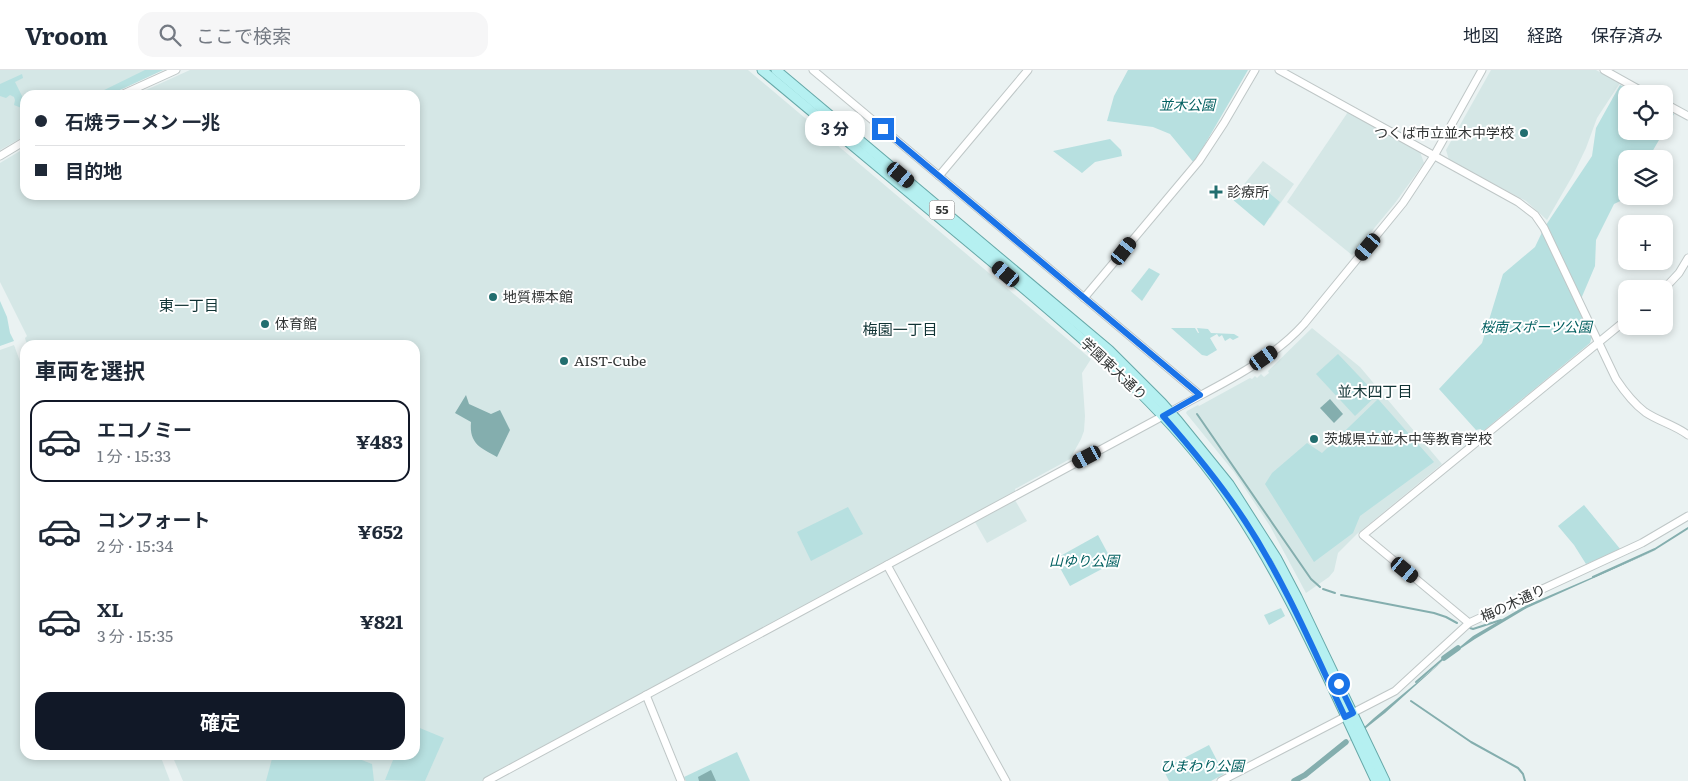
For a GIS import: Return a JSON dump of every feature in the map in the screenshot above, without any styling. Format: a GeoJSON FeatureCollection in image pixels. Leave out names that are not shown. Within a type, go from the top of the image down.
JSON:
{"type":"FeatureCollection","features":[{"type":"Feature","properties":{"kind":"main road","name":"学園東大通り"},"geometry":{"type":"LineString","coordinates":[[762,70],[1105,358],[1167,414]]}},
{"type":"Feature","properties":{"kind":"main road","name":"学園東大通り"},"geometry":{"type":"LineString","coordinates":[[776,70],[1108,350],[1229,484],[1264,538],[1297,597],[1376,781]]}},
{"type":"Feature","properties":{"kind":"main road","name":"学園東大通り"},"geometry":{"type":"LineString","coordinates":[[1349,715],[1385,781]]}},
{"type":"Feature","properties":{"kind":"street"},"geometry":{"type":"LineString","coordinates":[[132,90],[176,70]]}},
{"type":"Feature","properties":{"kind":"street"},"geometry":{"type":"LineString","coordinates":[[813,70],[1200,395]]}},
{"type":"Feature","properties":{"kind":"street"},"geometry":{"type":"LineString","coordinates":[[939,176],[1028,70]]}},
{"type":"Feature","properties":{"kind":"street"},"geometry":{"type":"LineString","coordinates":[[1084,298],[1207,149],[1255,70]]}},
{"type":"Feature","properties":{"kind":"street"},"geometry":{"type":"LineString","coordinates":[[1279,70],[1518,202],[1535,215],[1544,228],[1624,392],[1646,413],[1677,427],[1688,435]]}},
{"type":"Feature","properties":{"kind":"street"},"geometry":{"type":"LineString","coordinates":[[487,781],[1167,414],[1254,365],[1296,332],[1404,203],[1434,156],[1482,70]]}},
{"type":"Feature","properties":{"kind":"street"},"geometry":{"type":"LineString","coordinates":[[1604,70],[1631,85]]}},
{"type":"Feature","properties":{"kind":"street"},"geometry":{"type":"LineString","coordinates":[[1673,108],[1688,116]]}},
{"type":"Feature","properties":{"kind":"street"},"geometry":{"type":"LineString","coordinates":[[0,156],[20,144]]}},
{"type":"Feature","properties":{"kind":"street"},"geometry":{"type":"LineString","coordinates":[[1673,280],[1680,273],[1688,258]]}},
{"type":"Feature","properties":{"kind":"street"},"geometry":{"type":"LineString","coordinates":[[1469,623],[1363,535],[1618,327]]}},
{"type":"Feature","properties":{"kind":"street","name":"梅の木通り"},"geometry":{"type":"LineString","coordinates":[[1221,781],[1395,691],[1469,623],[1642,543],[1688,516]]}},
{"type":"Feature","properties":{"kind":"street"},"geometry":{"type":"LineString","coordinates":[[887,565],[1006,781]]}},
{"type":"Feature","properties":{"kind":"street"},"geometry":{"type":"LineString","coordinates":[[646,695],[680,781]]}},
{"type":"Feature","properties":{"kind":"shaded area"},"geometry":{"type":"Polygon","coordinates":[[[0,70],[163,70],[120,90],[20,90],[20,139],[0,150],[0,70]]]}},
{"type":"Feature","properties":{"kind":"shaded area"},"geometry":{"type":"Polygon","coordinates":[[[190,70],[748,70],[1091,359],[1082,373],[1085,416],[1084,431],[1070,459],[1015,489],[1015,492],[482,781],[183,781],[174,760],[420,760],[420,340],[26,340],[27,336],[0,282],[0,163],[20,151],[20,200],[420,200],[420,90],[146,90],[190,70]]]}},
{"type":"Feature","properties":{"kind":"shaded area","name":"つくば市立並木中学校"},"geometry":{"type":"Polygon","coordinates":[[[1491,70],[1596,70],[1620,83],[1597,118],[1586,148],[1573,175],[1547,220],[1526,201],[1449,160],[1446,150],[1491,70]]]}},
{"type":"Feature","properties":{"kind":"shaded area"},"geometry":{"type":"Polygon","coordinates":[[[1348,112],[1420,152],[1424,163],[1395,203],[1352,255],[1287,202],[1348,112]]]}},
{"type":"Feature","properties":{"kind":"shaded area"},"geometry":{"type":"Polygon","coordinates":[[[1263,161],[1294,184],[1270,218],[1237,193],[1263,161]]]}},
{"type":"Feature","properties":{"kind":"shaded area","name":"茨城県立並木中等教育学校"},"geometry":{"type":"Polygon","coordinates":[[[1312,328],[1360,367],[1442,464],[1357,534],[1338,553],[1334,571],[1329,577],[1306,593],[1270,526],[1234,472],[1186,413],[1250,378],[1252,379],[1255,376],[1257,378],[1261,374],[1264,377],[1312,328]]]}},
{"type":"Feature","properties":{"kind":"shaded area"},"geometry":{"type":"Polygon","coordinates":[[[14,345],[20,361],[20,760],[162,760],[170,781],[0,781],[0,350],[14,345]]]}},
{"type":"Feature","properties":{"kind":"shaded area"},"geometry":{"type":"Polygon","coordinates":[[[466,395],[469,404],[491,414],[500,410],[510,430],[497,457],[477,444],[472,435],[471,422],[455,413],[466,395]]]}},
{"type":"Feature","properties":{"kind":"shaded area"},"geometry":{"type":"Polygon","coordinates":[[[1330,399],[1343,414],[1334,423],[1320,408],[1330,399]]]}},
{"type":"Feature","properties":{"kind":"shaded area"},"geometry":{"type":"Polygon","coordinates":[[[1015,500],[1027,521],[987,543],[975,522],[1015,500]]]}},
{"type":"Feature","properties":{"kind":"shaded area"},"geometry":{"type":"Polygon","coordinates":[[[1656,550],[1527,608],[1446,658],[1473,636],[1525,606],[1656,550]]]}},
{"type":"Feature","properties":{"kind":"shaded area"},"geometry":{"type":"Polygon","coordinates":[[[1442,661],[1385,713],[1347,743],[1374,718],[1442,661]]]}},
{"type":"Feature","properties":{"kind":"shaded area"},"geometry":{"type":"Polygon","coordinates":[[[711,770],[716,781],[699,781],[698,777],[711,770]]]}},
{"type":"Feature","properties":{"kind":"green space"},"geometry":{"type":"Polygon","coordinates":[[[145,70],[163,70],[120,90],[104,90],[145,70]]]}},
{"type":"Feature","properties":{"kind":"green space","name":"並木公園"},"geometry":{"type":"Polygon","coordinates":[[[1128,70],[1248,70],[1194,163],[1170,134],[1153,127],[1107,121],[1114,96],[1128,70]]]}},
{"type":"Feature","properties":{"kind":"green space"},"geometry":{"type":"Polygon","coordinates":[[[22,74],[23,78],[15,82],[20,92],[20,107],[14,105],[14,97],[10,95],[6,98],[0,96],[0,84],[22,74]]]}},
{"type":"Feature","properties":{"kind":"green space","name":"桜南スポーツ公園"},"geometry":{"type":"Polygon","coordinates":[[[1618,89],[1618,140],[1659,140],[1653,150],[1618,150],[1618,202],[1614,204],[1596,240],[1595,266],[1578,306],[1593,333],[1590,343],[1482,432],[1481,429],[1476,430],[1439,389],[1482,343],[1503,274],[1535,247],[1544,228],[1592,156],[1596,128],[1618,89]]]}},
{"type":"Feature","properties":{"kind":"green space"},"geometry":{"type":"Polygon","coordinates":[[[1110,139],[1121,150],[1122,156],[1095,162],[1082,173],[1053,151],[1110,139]]]}},
{"type":"Feature","properties":{"kind":"green space"},"geometry":{"type":"Polygon","coordinates":[[[1262,187],[1280,202],[1264,226],[1232,199],[1237,193],[1247,200],[1239,193],[1242,190],[1253,198],[1262,187]]]}},
{"type":"Feature","properties":{"kind":"green space"},"geometry":{"type":"Polygon","coordinates":[[[1149,268],[1160,274],[1142,301],[1131,291],[1149,268]]]}},
{"type":"Feature","properties":{"kind":"green space"},"geometry":{"type":"Polygon","coordinates":[[[0,301],[14,341],[0,346],[0,301]]]}},
{"type":"Feature","properties":{"kind":"green space"},"geometry":{"type":"Polygon","coordinates":[[[1171,328],[1195,328],[1198,333],[1197,328],[1208,329],[1211,333],[1234,334],[1239,337],[1233,340],[1230,338],[1225,341],[1222,335],[1219,337],[1217,334],[1210,338],[1217,350],[1207,356],[1202,355],[1171,328]]]}},
{"type":"Feature","properties":{"kind":"green space"},"geometry":{"type":"Polygon","coordinates":[[[1338,354],[1377,395],[1355,416],[1316,374],[1338,354]]]}},
{"type":"Feature","properties":{"kind":"green space"},"geometry":{"type":"Polygon","coordinates":[[[1378,399],[1434,462],[1360,516],[1353,533],[1314,562],[1265,484],[1272,473],[1307,443],[1322,453],[1378,399]]]}},
{"type":"Feature","properties":{"kind":"green space"},"geometry":{"type":"Polygon","coordinates":[[[1584,505],[1621,550],[1586,564],[1574,545],[1558,526],[1584,505]]]}},
{"type":"Feature","properties":{"kind":"green space"},"geometry":{"type":"Polygon","coordinates":[[[848,507],[863,534],[811,561],[797,532],[848,507]]]}},
{"type":"Feature","properties":{"kind":"green space","name":"山ゆり公園"},"geometry":{"type":"Polygon","coordinates":[[[1098,535],[1113,563],[1070,586],[1055,559],[1098,535]]]}},
{"type":"Feature","properties":{"kind":"green space"},"geometry":{"type":"Polygon","coordinates":[[[1281,608],[1285,616],[1269,625],[1264,615],[1281,608]]]}},
{"type":"Feature","properties":{"kind":"green space"},"geometry":{"type":"Polygon","coordinates":[[[420,728],[444,738],[425,781],[385,780],[393,760],[420,760],[420,728]]]}},
{"type":"Feature","properties":{"kind":"green space","name":"ひまわり公園"},"geometry":{"type":"Polygon","coordinates":[[[1209,745],[1224,774],[1211,781],[1169,781],[1163,769],[1209,745]]]}},
{"type":"Feature","properties":{"kind":"green space"},"geometry":{"type":"Polygon","coordinates":[[[737,752],[750,781],[686,781],[684,777],[737,752]]]}},
{"type":"Feature","properties":{"kind":"green space"},"geometry":{"type":"Polygon","coordinates":[[[272,760],[362,760],[372,764],[374,781],[266,781],[272,760]]]}},
{"type":"Feature","properties":{"kind":"waterway"},"geometry":{"type":"LineString","coordinates":[[1197,414],[1311,579],[1320,587]]}},
{"type":"Feature","properties":{"kind":"waterway"},"geometry":{"type":"LineString","coordinates":[[1593,577],[1655,549],[1688,528]]}},
{"type":"Feature","properties":{"kind":"waterway"},"geometry":{"type":"LineString","coordinates":[[1323,589],[1335,593]]}},
{"type":"Feature","properties":{"kind":"waterway"},"geometry":{"type":"LineString","coordinates":[[1341,595],[1434,613],[1457,623]]}},
{"type":"Feature","properties":{"kind":"waterway"},"geometry":{"type":"LineString","coordinates":[[1470,628],[1473,629],[1501,620]]}},
{"type":"Feature","properties":{"kind":"waterway"},"geometry":{"type":"LineString","coordinates":[[1444,658],[1458,648]]}},
{"type":"Feature","properties":{"kind":"waterway"},"geometry":{"type":"LineString","coordinates":[[1416,682],[1444,658]]}},
{"type":"Feature","properties":{"kind":"waterway"},"geometry":{"type":"LineString","coordinates":[[1411,701],[1471,742],[1518,768],[1523,774],[1525,781]]}},
{"type":"Feature","properties":{"kind":"waterway"},"geometry":{"type":"LineString","coordinates":[[1294,781],[1305,775],[1346,742]]}},
{"type":"Feature","properties":{"kind":"place","name":"つくば市立並木中学校"},"geometry":{"type":"Point","coordinates":[1524,133]}},
{"type":"Feature","properties":{"kind":"place","name":"診療所"},"geometry":{"type":"Point","coordinates":[1216,192]}},
{"type":"Feature","properties":{"kind":"place","name":"地質標本館"},"geometry":{"type":"Point","coordinates":[493,297]}},
{"type":"Feature","properties":{"kind":"place","name":"体育館"},"geometry":{"type":"Point","coordinates":[265,324]}},
{"type":"Feature","properties":{"kind":"place","name":"AIST-Cube"},"geometry":{"type":"Point","coordinates":[564,361]}},
{"type":"Feature","properties":{"kind":"place","name":"茨城県立並木中等教育学校"},"geometry":{"type":"Point","coordinates":[1314,439]}},
{"type":"Feature","properties":{"kind":"district","name":"東一丁目"},"geometry":{"type":"Point","coordinates":[189,306]}},
{"type":"Feature","properties":{"kind":"district","name":"梅園一丁目"},"geometry":{"type":"Point","coordinates":[900,330]}},
{"type":"Feature","properties":{"kind":"district","name":"並木四丁目"},"geometry":{"type":"Point","coordinates":[1375,392]}},
{"type":"Feature","properties":{"kind":"route"},"geometry":{"type":"LineString","coordinates":[[883,129],[1200,395],[1163,416],[1213,476],[1244,520],[1288,596],[1345,717],[1353,713],[1339,684]]}}]}
